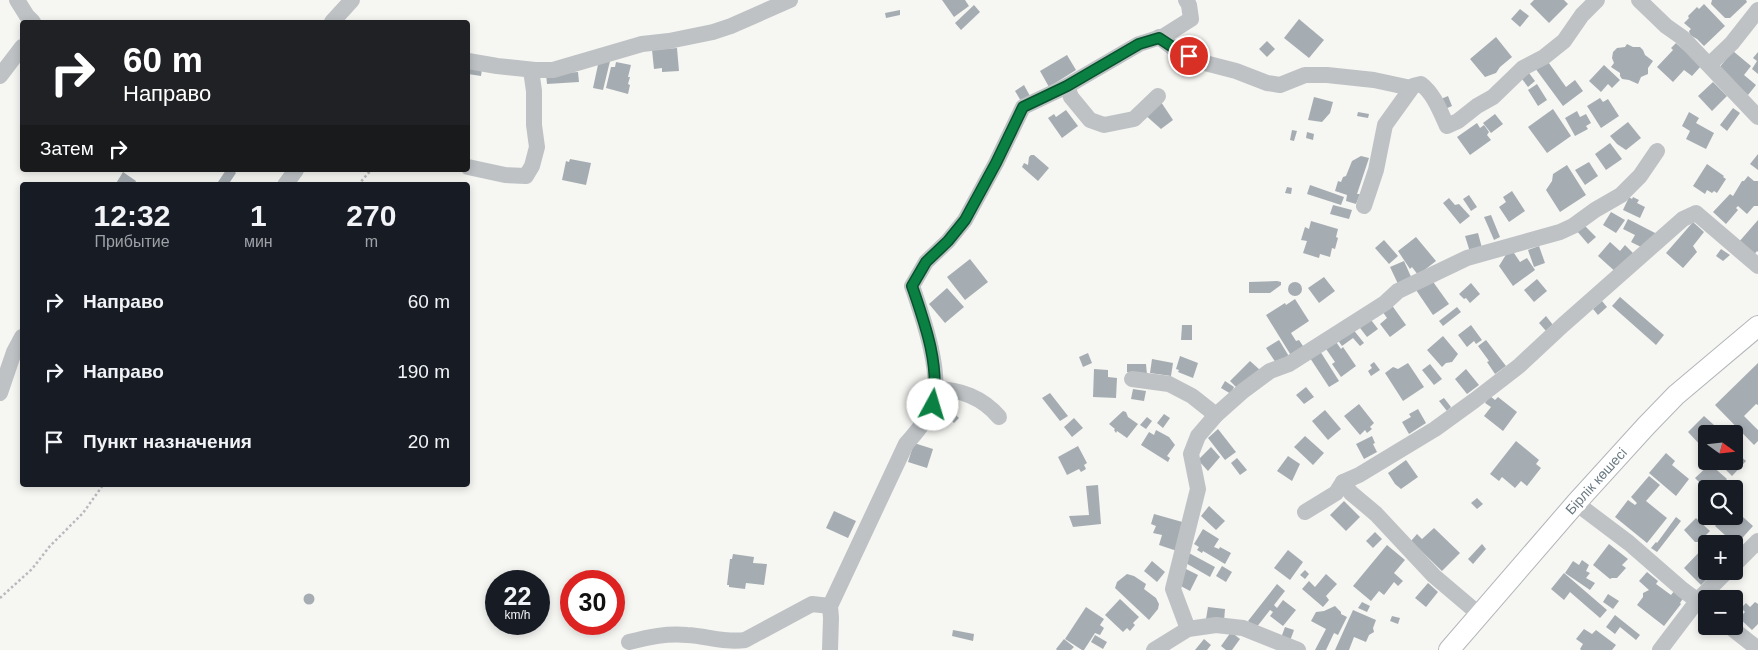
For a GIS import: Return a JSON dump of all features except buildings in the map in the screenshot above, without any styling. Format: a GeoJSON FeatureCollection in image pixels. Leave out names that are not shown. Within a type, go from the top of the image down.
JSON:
{"type":"FeatureCollection","features":[{"type":"Feature","properties":{"kind":"main road","name":"Бірлік көшесі"},"geometry":{"type":"LineString","coordinates":[[1449,650],[1576,503],[1646,426],[1676,395],[1758,326]]}},
{"type":"Feature","properties":{"kind":"street"},"geometry":{"type":"LineString","coordinates":[[17,0],[26,16],[31,20]]}},
{"type":"Feature","properties":{"kind":"street"},"geometry":{"type":"LineString","coordinates":[[334,20],[352,0]]}},
{"type":"Feature","properties":{"kind":"street"},"geometry":{"type":"LineString","coordinates":[[470,61],[531,70],[553,70],[642,44],[669,41],[712,32],[732,26],[790,0]]}},
{"type":"Feature","properties":{"kind":"street"},"geometry":{"type":"LineString","coordinates":[[830,650],[832,618],[830,606],[906,444],[916,433],[933,405],[936,389],[935,375],[925,323],[912,286],[926,262],[948,241],[965,220],[996,163],[1023,107],[1067,86],[1139,44],[1159,38],[1191,19],[1189,5],[1186,0]]}},
{"type":"Feature","properties":{"kind":"street"},"geometry":{"type":"LineString","coordinates":[[1364,206],[1376,170],[1385,125],[1413,86],[1421,84],[1426,88],[1448,126],[1494,97],[1523,68],[1544,57],[1564,41],[1582,15],[1597,0]]}},
{"type":"Feature","properties":{"kind":"street"},"geometry":{"type":"LineString","coordinates":[[1639,0],[1666,26],[1682,38],[1758,117]]}},
{"type":"Feature","properties":{"kind":"street"},"geometry":{"type":"LineString","coordinates":[[1709,65],[1732,43],[1758,10]]}},
{"type":"Feature","properties":{"kind":"street"},"geometry":{"type":"LineString","coordinates":[[1159,38],[1174,48],[1205,63],[1236,70],[1267,83],[1280,84],[1305,75],[1327,75],[1374,80],[1411,88]]}},
{"type":"Feature","properties":{"kind":"street"},"geometry":{"type":"LineString","coordinates":[[0,76],[20,51]]}},
{"type":"Feature","properties":{"kind":"street"},"geometry":{"type":"LineString","coordinates":[[470,167],[505,176],[526,176],[532,166],[537,148],[531,70]]}},
{"type":"Feature","properties":{"kind":"street"},"geometry":{"type":"LineString","coordinates":[[1067,86],[1071,97],[1090,120],[1104,125],[1134,119],[1158,96]]}},
{"type":"Feature","properties":{"kind":"street"},"geometry":{"type":"LineString","coordinates":[[1188,629],[1173,589],[1198,489],[1191,454],[1198,436],[1216,415],[1270,371],[1289,364],[1386,303],[1398,291],[1467,258],[1560,232],[1573,226],[1595,210],[1621,195],[1640,176],[1657,151]]}},
{"type":"Feature","properties":{"kind":"street"},"geometry":{"type":"LineString","coordinates":[[1305,512],[1336,493],[1343,482],[1360,474],[1435,429],[1475,400],[1519,366],[1577,312],[1676,226],[1696,213],[1758,266]]}},
{"type":"Feature","properties":{"kind":"street"},"geometry":{"type":"LineString","coordinates":[[0,393],[14,352],[20,341]]}},
{"type":"Feature","properties":{"kind":"street"},"geometry":{"type":"LineString","coordinates":[[1132,379],[1169,384],[1192,396],[1216,415]]}},
{"type":"Feature","properties":{"kind":"street"},"geometry":{"type":"LineString","coordinates":[[936,389],[947,389],[978,399],[992,408],[999,418]]}},
{"type":"Feature","properties":{"kind":"street"},"geometry":{"type":"LineString","coordinates":[[1343,482],[1350,493],[1376,514],[1434,576],[1480,615]]}},
{"type":"Feature","properties":{"kind":"street"},"geometry":{"type":"LineString","coordinates":[[1576,503],[1629,542],[1698,601]]}},
{"type":"Feature","properties":{"kind":"street"},"geometry":{"type":"LineString","coordinates":[[1743,556],[1758,541]]}},
{"type":"Feature","properties":{"kind":"street"},"geometry":{"type":"LineString","coordinates":[[1713,590],[1720,580]]}},
{"type":"Feature","properties":{"kind":"street"},"geometry":{"type":"LineString","coordinates":[[629,642],[667,634],[734,642],[745,640],[812,604],[830,606]]}},
{"type":"Feature","properties":{"kind":"street"},"geometry":{"type":"LineString","coordinates":[[1660,650],[1698,608]]}},
{"type":"Feature","properties":{"kind":"street"},"geometry":{"type":"LineString","coordinates":[[1154,650],[1188,629],[1216,625],[1243,628],[1298,650]]}},
{"type":"Feature","properties":{"kind":"street"},"geometry":{"type":"LineString","coordinates":[[1740,635],[1758,649]]}},
{"type":"Feature","properties":{"kind":"path"},"geometry":{"type":"LineString","coordinates":[[361,182],[369,172]]}},
{"type":"Feature","properties":{"kind":"path"},"geometry":{"type":"LineString","coordinates":[[0,598],[32,569],[50,546],[84,513],[102,487]]}},
{"type":"Feature","properties":{"kind":"route"},"geometry":{"type":"LineString","coordinates":[[933,405],[936,389],[935,375],[925,323],[912,286],[926,262],[948,241],[965,220],[996,163],[1023,107],[1067,86],[1139,44],[1159,38],[1189,56]]}}]}
